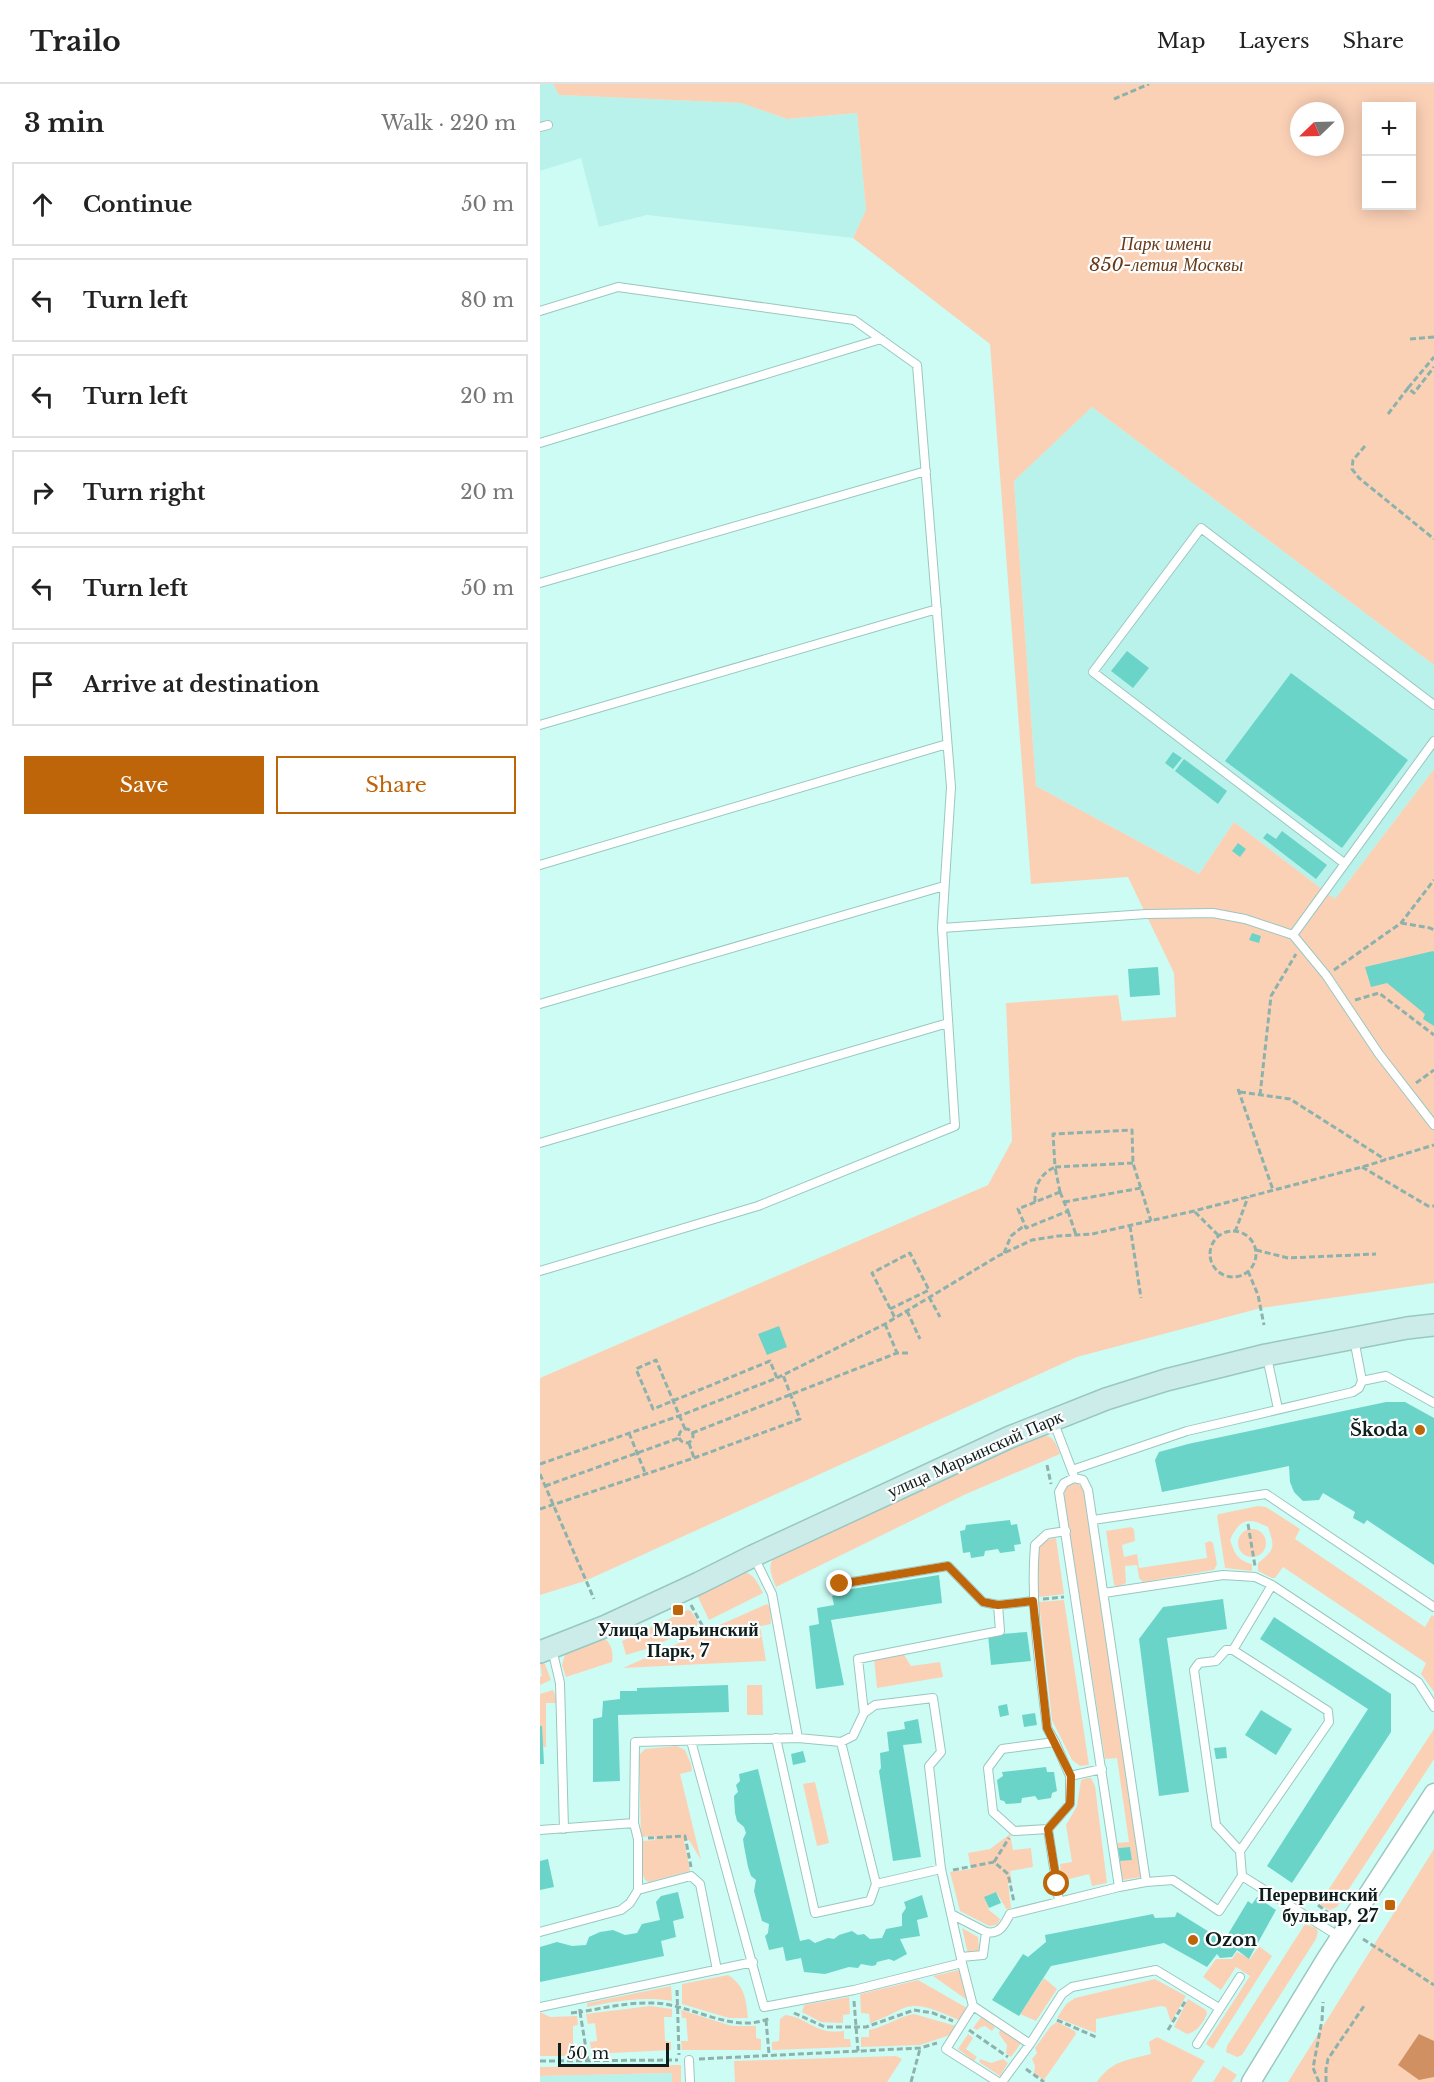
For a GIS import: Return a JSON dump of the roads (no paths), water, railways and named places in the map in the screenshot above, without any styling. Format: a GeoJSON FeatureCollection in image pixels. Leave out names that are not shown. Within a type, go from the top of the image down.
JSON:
{"type":"FeatureCollection","features":[{"type":"Feature","properties":{"kind":"main road","name":"улица Марьинский Парк"},"geometry":{"type":"LineString","coordinates":[[546,1650],[699,1584],[753,1556],[1053,1418],[1158,1383],[1266,1355],[1353,1337],[1434,1325]]}},
{"type":"Feature","properties":{"kind":"street"},"geometry":{"type":"LineString","coordinates":[[1251,2082],[1340,1936],[1434,1793]]}},
{"type":"Feature","properties":{"kind":"lane"},"geometry":{"type":"LineString","coordinates":[[540,311],[618,287],[854,320],[917,366],[951,787],[942,927],[955,1126],[758,1206],[540,1271]]}},
{"type":"Feature","properties":{"kind":"lane"},"geometry":{"type":"LineString","coordinates":[[540,443],[881,339]]}},
{"type":"Feature","properties":{"kind":"lane"},"geometry":{"type":"LineString","coordinates":[[540,583],[926,471]]}},
{"type":"Feature","properties":{"kind":"lane"},"geometry":{"type":"LineString","coordinates":[[1344,863],[1093,672],[1201,528],[1434,705]]}},
{"type":"Feature","properties":{"kind":"lane"},"geometry":{"type":"LineString","coordinates":[[540,725],[936,609]]}},
{"type":"Feature","properties":{"kind":"lane"},"geometry":{"type":"LineString","coordinates":[[1293,935],[1434,741]]}},
{"type":"Feature","properties":{"kind":"lane"},"geometry":{"type":"LineString","coordinates":[[540,865],[947,744]]}},
{"type":"Feature","properties":{"kind":"lane"},"geometry":{"type":"LineString","coordinates":[[540,1004],[944,886]]}},
{"type":"Feature","properties":{"kind":"lane"},"geometry":{"type":"LineString","coordinates":[[942,927],[1146,914],[1214,913],[1245,919],[1293,935],[1326,975],[1379,1054],[1434,1125]]}},
{"type":"Feature","properties":{"kind":"lane"},"geometry":{"type":"LineString","coordinates":[[540,1143],[948,1023]]}},
{"type":"Feature","properties":{"kind":"lane"},"geometry":{"type":"LineString","coordinates":[[1119,1887],[1059,1492],[1073,1474],[1187,1431],[1353,1392],[1359,1388],[1362,1381],[1353,1337]]}},
{"type":"Feature","properties":{"kind":"lane"},"geometry":{"type":"LineString","coordinates":[[1266,1355],[1278,1409]]}},
{"type":"Feature","properties":{"kind":"lane"},"geometry":{"type":"LineString","coordinates":[[1362,1381],[1386,1376],[1434,1403]]}},
{"type":"Feature","properties":{"kind":"lane"},"geometry":{"type":"LineString","coordinates":[[1053,1418],[1073,1474],[1083,1480],[1088,1490],[1146,1882]]}},
{"type":"Feature","properties":{"kind":"lane"},"geometry":{"type":"LineString","coordinates":[[1093,1520],[1266,1494],[1434,1607]]}},
{"type":"Feature","properties":{"kind":"lane"},"geometry":{"type":"LineString","coordinates":[[1055,1742],[1002,1749],[988,1768],[993,1812],[1014,1831],[1048,1829],[1070,1804],[1071,1776],[1055,1742],[1047,1728],[1033,1601],[1035,1545],[1047,1534],[1066,1531]]}},
{"type":"Feature","properties":{"kind":"lane"},"geometry":{"type":"LineString","coordinates":[[753,1556],[772,1594],[798,1738]]}},
{"type":"Feature","properties":{"kind":"lane"},"geometry":{"type":"LineString","coordinates":[[840,1584],[948,1566],[983,1602],[998,1605],[1033,1601]]}},
{"type":"Feature","properties":{"kind":"lane"},"geometry":{"type":"LineString","coordinates":[[1104,1593],[1223,1575],[1255,1577],[1272,1585],[1418,1682],[1434,1707]]}},
{"type":"Feature","properties":{"kind":"lane"},"geometry":{"type":"LineString","coordinates":[[1233,1650],[1272,1585]]}},
{"type":"Feature","properties":{"kind":"lane"},"geometry":{"type":"LineString","coordinates":[[864,1713],[858,1659],[1000,1631],[998,1605]]}},
{"type":"Feature","properties":{"kind":"lane"},"geometry":{"type":"LineString","coordinates":[[546,1650],[560,1683],[564,1829]]}},
{"type":"Feature","properties":{"kind":"lane"},"geometry":{"type":"LineString","coordinates":[[953,1915],[993,1934],[1000,1930],[1010,1914],[1119,1887],[1173,1880],[1220,1911],[1242,1876],[1240,1851],[1216,1825],[1194,1670],[1199,1663],[1216,1661],[1226,1650],[1233,1650],[1328,1711],[1329,1722],[1240,1851]]}},
{"type":"Feature","properties":{"kind":"lane"},"geometry":{"type":"LineString","coordinates":[[540,1932],[621,1910],[630,1903],[638,1890],[638,1839],[634,1823],[635,1742],[776,1738],[841,1742],[853,1736],[864,1713],[874,1705],[933,1698],[941,1752],[929,1766],[942,1871],[973,2006],[1030,2044]]}},
{"type":"Feature","properties":{"kind":"lane"},"geometry":{"type":"LineString","coordinates":[[776,1738],[815,1913],[870,1901],[876,1884],[841,1742]]}},
{"type":"Feature","properties":{"kind":"lane"},"geometry":{"type":"LineString","coordinates":[[691,1741],[764,2007],[854,1990],[983,1955],[986,1932]]}},
{"type":"Feature","properties":{"kind":"lane"},"geometry":{"type":"LineString","coordinates":[[1071,1776],[1102,1769]]}},
{"type":"Feature","properties":{"kind":"lane"},"geometry":{"type":"LineString","coordinates":[[540,1830],[634,1823]]}},
{"type":"Feature","properties":{"kind":"lane"},"geometry":{"type":"LineString","coordinates":[[1048,1829],[1059,1901]]}},
{"type":"Feature","properties":{"kind":"lane"},"geometry":{"type":"LineString","coordinates":[[876,1884],[942,1871]]}},
{"type":"Feature","properties":{"kind":"lane"},"geometry":{"type":"LineString","coordinates":[[638,1890],[691,1876],[700,1884],[717,1970]]}},
{"type":"Feature","properties":{"kind":"lane"},"geometry":{"type":"LineString","coordinates":[[1242,1876],[1340,1936]]}},
{"type":"Feature","properties":{"kind":"lane"},"geometry":{"type":"LineString","coordinates":[[542,2007],[753,1962]]}},
{"type":"Feature","properties":{"kind":"lane"},"geometry":{"type":"LineString","coordinates":[[973,2006],[946,2049],[1000,2082],[1030,2044],[1062,1994],[1072,1987],[1156,1970],[1219,2008]]}},
{"type":"Feature","properties":{"kind":"lane"},"geometry":{"type":"LineString","coordinates":[[1197,2044],[1240,1977]]}},
{"type":"Feature","properties":{"kind":"lane"},"geometry":{"type":"LineString","coordinates":[[689,2060],[690,2082]]}},
{"type":"Feature","properties":{"kind":"place","name":"Škoda"},"geometry":{"type":"Point","coordinates":[1420,1430]}},
{"type":"Feature","properties":{"kind":"place","name":"Улица Марьинский Парк, 7"},"geometry":{"type":"Point","coordinates":[678,1610]}},
{"type":"Feature","properties":{"kind":"place","name":"Перервинский бульвар, 27"},"geometry":{"type":"Point","coordinates":[1390,1905]}},
{"type":"Feature","properties":{"kind":"place","name":"Ozon"},"geometry":{"type":"Point","coordinates":[1193,1940]}},
{"type":"Feature","properties":{"kind":"park label","name":"Парк имени 850-летия Москвы"},"geometry":{"type":"Point","coordinates":[1166,254]}}]}
